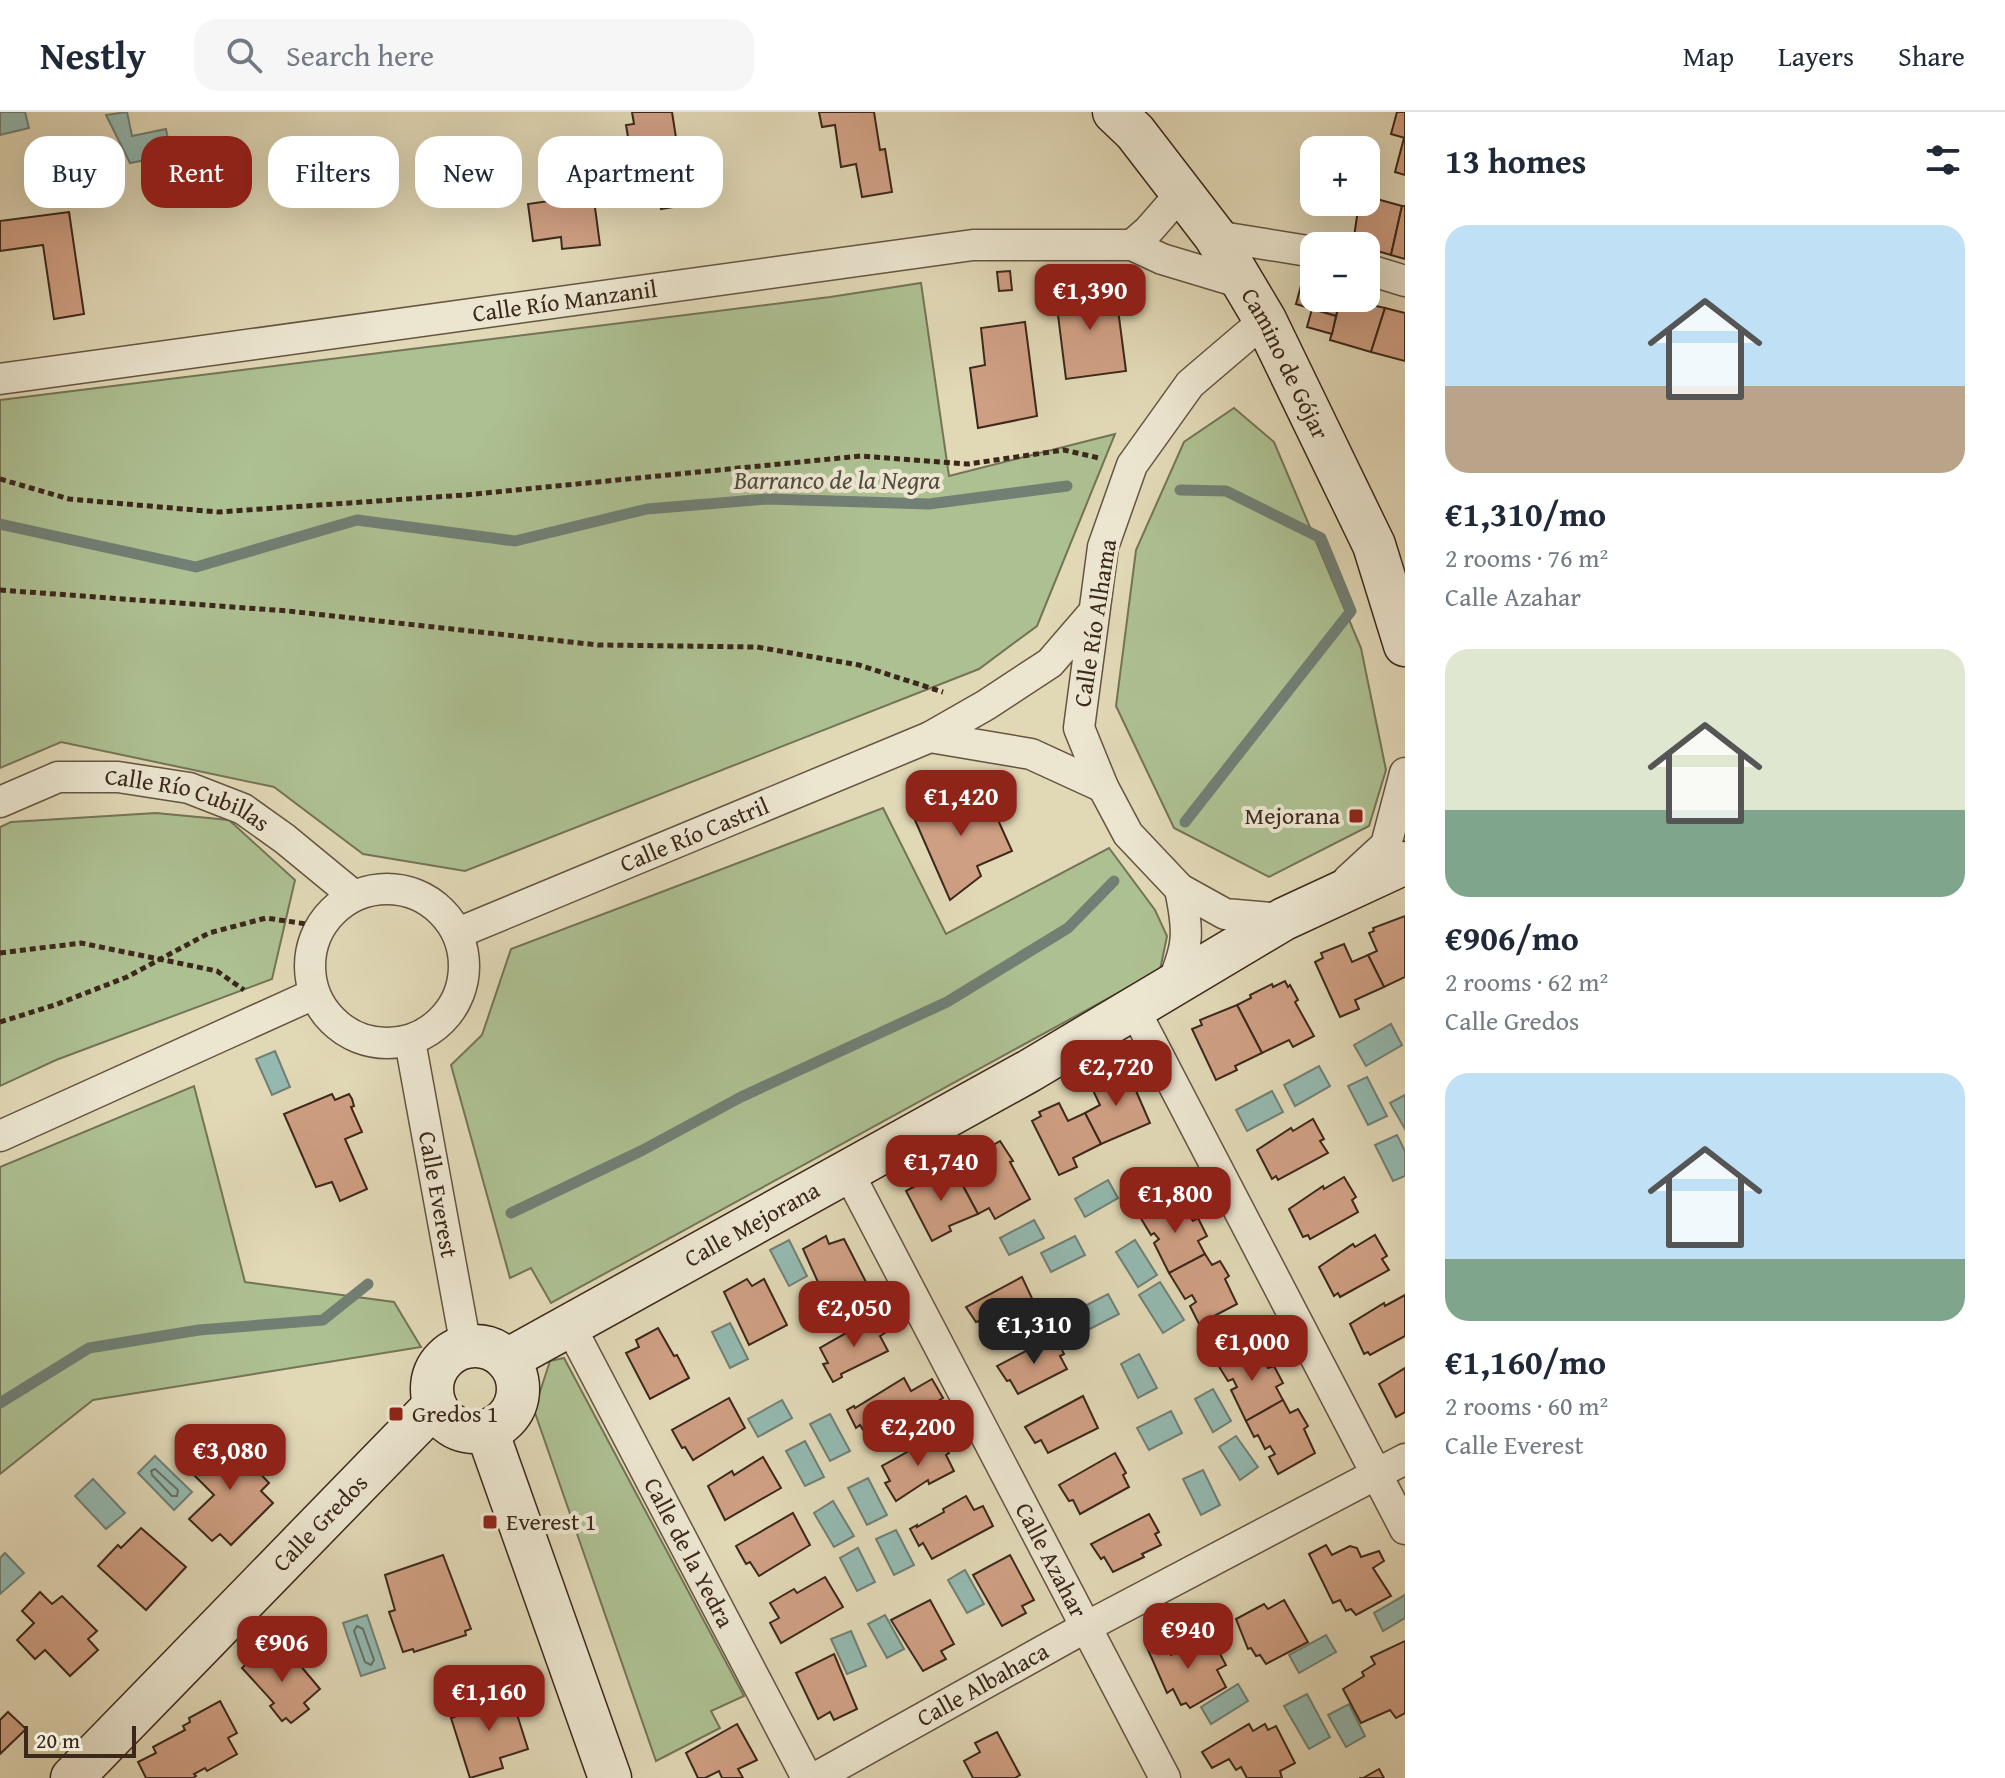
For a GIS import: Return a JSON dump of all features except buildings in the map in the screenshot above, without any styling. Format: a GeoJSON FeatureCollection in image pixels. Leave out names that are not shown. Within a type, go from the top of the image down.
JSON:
{"type":"FeatureCollection","features":[{"type":"Feature","properties":{"kind":"street","name":"Camino de Gójar"},"geometry":{"type":"LineString","coordinates":[[1114,112],[1135,132],[1215,236],[1265,320],[1374,545],[1405,645]]}},
{"type":"Feature","properties":{"kind":"street"},"geometry":{"type":"LineString","coordinates":[[1132,245],[1182,192]]}},
{"type":"Feature","properties":{"kind":"street"},"geometry":{"type":"LineString","coordinates":[[1215,236],[1300,250]]}},
{"type":"Feature","properties":{"kind":"street","name":"Calle Río Manzanil"},"geometry":{"type":"LineString","coordinates":[[0,379],[973,245],[1132,245],[1162,259],[1245,284]]}},
{"type":"Feature","properties":{"kind":"street"},"geometry":{"type":"LineString","coordinates":[[1380,273],[1405,281]]}},
{"type":"Feature","properties":{"kind":"street","name":"Calle Río Alhama"},"geometry":{"type":"LineString","coordinates":[[1265,320],[1190,384],[1132,465],[1103,547],[1079,728],[1103,787],[1128,834],[1180,889],[1225,914],[1284,919]]}},
{"type":"Feature","properties":{"kind":"street","name":"Calle Río Castril"},"geometry":{"type":"LineString","coordinates":[[458,933],[930,737],[1050,663],[1094,612]]}},
{"type":"Feature","properties":{"kind":"street"},"geometry":{"type":"LineString","coordinates":[[930,737],[1031,754],[1103,787]]}},
{"type":"Feature","properties":{"kind":"street","name":"Calle Mejorana"},"geometry":{"type":"LineString","coordinates":[[1329,898],[1386,845],[1405,773]]}},
{"type":"Feature","properties":{"kind":"street","name":"Calle Río Cubillas"},"geometry":{"type":"LineString","coordinates":[[0,802],[58,777],[118,777],[189,788],[243,809],[353,895]]}},
{"type":"Feature","properties":{"kind":"street","name":"Calle Mejorana"},"geometry":{"type":"LineString","coordinates":[[507,1360],[848,1172],[1134,1009],[1284,919],[1405,863]]}},
{"type":"Feature","properties":{"kind":"street"},"geometry":{"type":"LineString","coordinates":[[377,888],[402,889],[425,898],[445,913],[458,933],[465,959],[463,985],[451,1010],[433,1028],[410,1041],[387,1044],[364,1040],[343,1030],[325,1014],[314,994],[309,971],[311,948],[320,926],[334,908],[353,895],[377,888]]}},
{"type":"Feature","properties":{"kind":"street"},"geometry":{"type":"LineString","coordinates":[[1171,986],[1184,959],[1188,927],[1180,889]]}},
{"type":"Feature","properties":{"kind":"street"},"geometry":{"type":"LineString","coordinates":[[0,1136],[314,994]]}},
{"type":"Feature","properties":{"kind":"street"},"geometry":{"type":"LineString","coordinates":[[1134,1009],[1405,1529]]}},
{"type":"Feature","properties":{"kind":"street","name":"Calle Everest"},"geometry":{"type":"LineString","coordinates":[[410,1041],[466,1347]]}},
{"type":"Feature","properties":{"kind":"street","name":"Calle Azahar"},"geometry":{"type":"LineString","coordinates":[[848,1172],[1165,1778]]}},
{"type":"Feature","properties":{"kind":"street","name":"Calle de la Yedra"},"geometry":{"type":"LineString","coordinates":[[570,1326],[807,1778]]}},
{"type":"Feature","properties":{"kind":"street"},"geometry":{"type":"LineString","coordinates":[[466,1347],[488,1347],[507,1360],[515,1372],[519,1387],[511,1415],[501,1425],[487,1431],[462,1431],[450,1425],[435,1405],[432,1391],[434,1376],[441,1363],[452,1352],[466,1347]]}},
{"type":"Feature","properties":{"kind":"street","name":"Calle Gredos"},"geometry":{"type":"LineString","coordinates":[[72,1778],[435,1405]]}},
{"type":"Feature","properties":{"kind":"street"},"geometry":{"type":"LineString","coordinates":[[487,1431],[610,1778]]}},
{"type":"Feature","properties":{"kind":"street","name":"Calle Albahaca"},"geometry":{"type":"LineString","coordinates":[[815,1778],[1086,1627],[1405,1459]]}},
{"type":"Feature","properties":{"kind":"path"},"geometry":{"type":"LineString","coordinates":[[0,479],[69,499],[218,512],[465,495],[861,456],[968,464],[1064,450],[1132,465]]}},
{"type":"Feature","properties":{"kind":"path"},"geometry":{"type":"LineString","coordinates":[[0,590],[288,611],[598,645],[757,647],[859,665],[986,705]]}},
{"type":"Feature","properties":{"kind":"path"},"geometry":{"type":"LineString","coordinates":[[0,1022],[127,977],[209,933],[266,918],[320,926]]}},
{"type":"Feature","properties":{"kind":"path"},"geometry":{"type":"LineString","coordinates":[[0,953],[81,943],[217,971],[275,1011]]}},
{"type":"Feature","properties":{"kind":"green space"},"geometry":{"type":"Polygon","coordinates":[[[921,283],[949,476],[1115,434],[1037,626],[979,669],[465,871],[363,854],[274,787],[61,742],[0,768],[0,400],[830,297],[921,283]]]}},
{"type":"Feature","properties":{"kind":"green space"},"geometry":{"type":"Polygon","coordinates":[[[1234,408],[1274,442],[1361,648],[1386,770],[1369,826],[1269,877],[1174,828],[1116,706],[1136,550],[1184,442],[1234,408]]]}},
{"type":"Feature","properties":{"kind":"green space"},"geometry":{"type":"Polygon","coordinates":[[[883,808],[946,934],[1109,848],[1155,910],[1167,936],[1160,970],[551,1303],[531,1268],[510,1278],[451,1065],[482,1035],[511,949],[883,808]]]}},
{"type":"Feature","properties":{"kind":"green space"},"geometry":{"type":"Polygon","coordinates":[[[156,813],[229,820],[295,880],[272,979],[56,1060],[0,1086],[0,827],[11,822],[156,813]]]}},
{"type":"Feature","properties":{"kind":"green space"},"geometry":{"type":"Polygon","coordinates":[[[194,1086],[245,1282],[394,1302],[421,1347],[93,1400],[0,1474],[0,1167],[194,1086]]]}},
{"type":"Feature","properties":{"kind":"green space"},"geometry":{"type":"Polygon","coordinates":[[[564,1358],[744,1696],[711,1711],[720,1728],[656,1761],[534,1410],[550,1361],[564,1358]]]}},
{"type":"Feature","properties":{"kind":"water"},"geometry":{"type":"Polygon","coordinates":[[[0,112],[25,112],[29,128],[0,135],[0,112]]]}},
{"type":"Feature","properties":{"kind":"water"},"geometry":{"type":"Polygon","coordinates":[[[127,112],[132,136],[166,129],[167,136],[141,136],[141,161],[130,163],[125,153],[125,136],[116,136],[106,115],[127,112]]]}},
{"type":"Feature","properties":{"kind":"water"},"geometry":{"type":"Polygon","coordinates":[[[1391,1024],[1402,1045],[1366,1066],[1354,1045],[1391,1024]]]}},
{"type":"Feature","properties":{"kind":"water"},"geometry":{"type":"Polygon","coordinates":[[[275,1051],[290,1087],[272,1095],[256,1059],[275,1051]]]}},
{"type":"Feature","properties":{"kind":"water"},"geometry":{"type":"Polygon","coordinates":[[[1319,1066],[1330,1086],[1295,1106],[1284,1085],[1319,1066]]]}},
{"type":"Feature","properties":{"kind":"water"},"geometry":{"type":"Polygon","coordinates":[[[1367,1077],[1387,1116],[1368,1125],[1348,1086],[1367,1077]]]}},
{"type":"Feature","properties":{"kind":"water"},"geometry":{"type":"Polygon","coordinates":[[[1272,1091],[1283,1112],[1247,1131],[1236,1110],[1272,1091]]]}},
{"type":"Feature","properties":{"kind":"water"},"geometry":{"type":"Polygon","coordinates":[[[1405,1095],[1405,1129],[1390,1103],[1405,1095]]]}},
{"type":"Feature","properties":{"kind":"water"},"geometry":{"type":"Polygon","coordinates":[[[1397,1135],[1405,1151],[1405,1176],[1393,1181],[1375,1145],[1397,1135]]]}},
{"type":"Feature","properties":{"kind":"water"},"geometry":{"type":"Polygon","coordinates":[[[1108,1180],[1118,1198],[1085,1217],[1075,1199],[1108,1180]]]}},
{"type":"Feature","properties":{"kind":"water"},"geometry":{"type":"Polygon","coordinates":[[[1034,1220],[1044,1238],[1009,1255],[1000,1238],[1034,1220]]]}},
{"type":"Feature","properties":{"kind":"water"},"geometry":{"type":"Polygon","coordinates":[[[1075,1236],[1085,1255],[1051,1272],[1041,1253],[1075,1236]]]}},
{"type":"Feature","properties":{"kind":"water"},"geometry":{"type":"Polygon","coordinates":[[[789,1240],[807,1276],[789,1286],[770,1250],[789,1240]]]}},
{"type":"Feature","properties":{"kind":"water"},"geometry":{"type":"Polygon","coordinates":[[[1135,1240],[1157,1275],[1138,1287],[1116,1252],[1135,1240]]]}},
{"type":"Feature","properties":{"kind":"water"},"geometry":{"type":"Polygon","coordinates":[[[1160,1282],[1184,1320],[1163,1333],[1139,1295],[1160,1282]]]}},
{"type":"Feature","properties":{"kind":"water"},"geometry":{"type":"Polygon","coordinates":[[[1108,1294],[1119,1314],[1086,1331],[1075,1311],[1108,1294]]]}},
{"type":"Feature","properties":{"kind":"water"},"geometry":{"type":"Polygon","coordinates":[[[730,1323],[748,1359],[730,1368],[712,1332],[730,1323]]]}},
{"type":"Feature","properties":{"kind":"water"},"geometry":{"type":"Polygon","coordinates":[[[1139,1354],[1157,1388],[1138,1398],[1121,1364],[1139,1354]]]}},
{"type":"Feature","properties":{"kind":"water"},"geometry":{"type":"Polygon","coordinates":[[[1213,1389],[1231,1421],[1213,1432],[1195,1399],[1213,1389]]]}},
{"type":"Feature","properties":{"kind":"water"},"geometry":{"type":"Polygon","coordinates":[[[782,1400],[792,1418],[758,1437],[748,1419],[782,1400]]]}},
{"type":"Feature","properties":{"kind":"water"},"geometry":{"type":"Polygon","coordinates":[[[1171,1411],[1182,1433],[1149,1450],[1137,1428],[1171,1411]]]}},
{"type":"Feature","properties":{"kind":"water"},"geometry":{"type":"Polygon","coordinates":[[[830,1414],[850,1451],[830,1461],[810,1424],[830,1414]]]}},
{"type":"Feature","properties":{"kind":"water"},"geometry":{"type":"Polygon","coordinates":[[[1236,1436],[1258,1467],[1240,1480],[1219,1447],[1236,1436]]]}},
{"type":"Feature","properties":{"kind":"water"},"geometry":{"type":"Polygon","coordinates":[[[805,1441],[824,1477],[805,1486],[786,1451],[805,1441]]]}},
{"type":"Feature","properties":{"kind":"water"},"geometry":{"type":"Polygon","coordinates":[[[155,1456],[192,1492],[174,1510],[138,1473],[155,1456]]]}},
{"type":"Feature","properties":{"kind":"water"},"geometry":{"type":"Polygon","coordinates":[[[1203,1470],[1220,1505],[1201,1515],[1183,1479],[1203,1470]]]}},
{"type":"Feature","properties":{"kind":"water"},"geometry":{"type":"Polygon","coordinates":[[[868,1478],[887,1515],[867,1525],[848,1488],[868,1478]]]}},
{"type":"Feature","properties":{"kind":"water"},"geometry":{"type":"Polygon","coordinates":[[[93,1479],[125,1513],[106,1529],[75,1496],[93,1479]]]}},
{"type":"Feature","properties":{"kind":"water"},"geometry":{"type":"Polygon","coordinates":[[[833,1501],[854,1536],[834,1547],[814,1513],[833,1501]]]}},
{"type":"Feature","properties":{"kind":"water"},"geometry":{"type":"Polygon","coordinates":[[[896,1530],[914,1565],[894,1575],[876,1539],[896,1530]]]}},
{"type":"Feature","properties":{"kind":"water"},"geometry":{"type":"Polygon","coordinates":[[[858,1548],[875,1582],[857,1591],[840,1558],[858,1548]]]}},
{"type":"Feature","properties":{"kind":"water"},"geometry":{"type":"Polygon","coordinates":[[[5,1553],[24,1573],[0,1594],[0,1558],[5,1553]]]}},
{"type":"Feature","properties":{"kind":"water"},"geometry":{"type":"Polygon","coordinates":[[[965,1570],[984,1604],[967,1613],[948,1580],[965,1570]]]}},
{"type":"Feature","properties":{"kind":"water"},"geometry":{"type":"Polygon","coordinates":[[[1405,1595],[1405,1618],[1383,1631],[1374,1613],[1405,1595]]]}},
{"type":"Feature","properties":{"kind":"water"},"geometry":{"type":"Polygon","coordinates":[[[367,1615],[385,1668],[361,1676],[343,1623],[367,1615]]]}},
{"type":"Feature","properties":{"kind":"water"},"geometry":{"type":"Polygon","coordinates":[[[885,1615],[904,1649],[887,1658],[868,1624],[885,1615]]]}},
{"type":"Feature","properties":{"kind":"water"},"geometry":{"type":"Polygon","coordinates":[[[851,1631],[866,1666],[847,1674],[831,1639],[851,1631]]]}},
{"type":"Feature","properties":{"kind":"water"},"geometry":{"type":"Polygon","coordinates":[[[1326,1635],[1336,1652],[1299,1673],[1289,1655],[1326,1635]]]}},
{"type":"Feature","properties":{"kind":"water"},"geometry":{"type":"Polygon","coordinates":[[[1238,1684],[1248,1701],[1211,1724],[1201,1707],[1238,1684]]]}},
{"type":"Feature","properties":{"kind":"water"},"geometry":{"type":"Polygon","coordinates":[[[1307,1694],[1330,1737],[1309,1749],[1284,1706],[1307,1694]]]}},
{"type":"Feature","properties":{"kind":"water"},"geometry":{"type":"Polygon","coordinates":[[[1349,1704],[1365,1736],[1346,1747],[1328,1715],[1349,1704]]]}},
{"type":"Feature","properties":{"kind":"waterway","name":"Barranco de la Negra"},"geometry":{"type":"LineString","coordinates":[[0,524],[196,567],[357,520],[515,541],[647,509],[768,499],[929,504],[1067,486]]}},
{"type":"Feature","properties":{"kind":"waterway"},"geometry":{"type":"LineString","coordinates":[[1180,490],[1226,491],[1321,538],[1351,611],[1185,822]]}},
{"type":"Feature","properties":{"kind":"waterway"},"geometry":{"type":"LineString","coordinates":[[511,1213],[641,1151],[741,1097],[947,1002],[1068,928],[1114,881]]}},
{"type":"Feature","properties":{"kind":"waterway"},"geometry":{"type":"LineString","coordinates":[[0,1403],[89,1348],[199,1330],[323,1320],[368,1284]]}},
{"type":"Feature","properties":{"kind":"place","name":"Mejorana"},"geometry":{"type":"Point","coordinates":[1356,816]}},
{"type":"Feature","properties":{"kind":"place","name":"Gredos 1"},"geometry":{"type":"Point","coordinates":[396,1414]}},
{"type":"Feature","properties":{"kind":"place","name":"Everest 1"},"geometry":{"type":"Point","coordinates":[490,1522]}}]}
